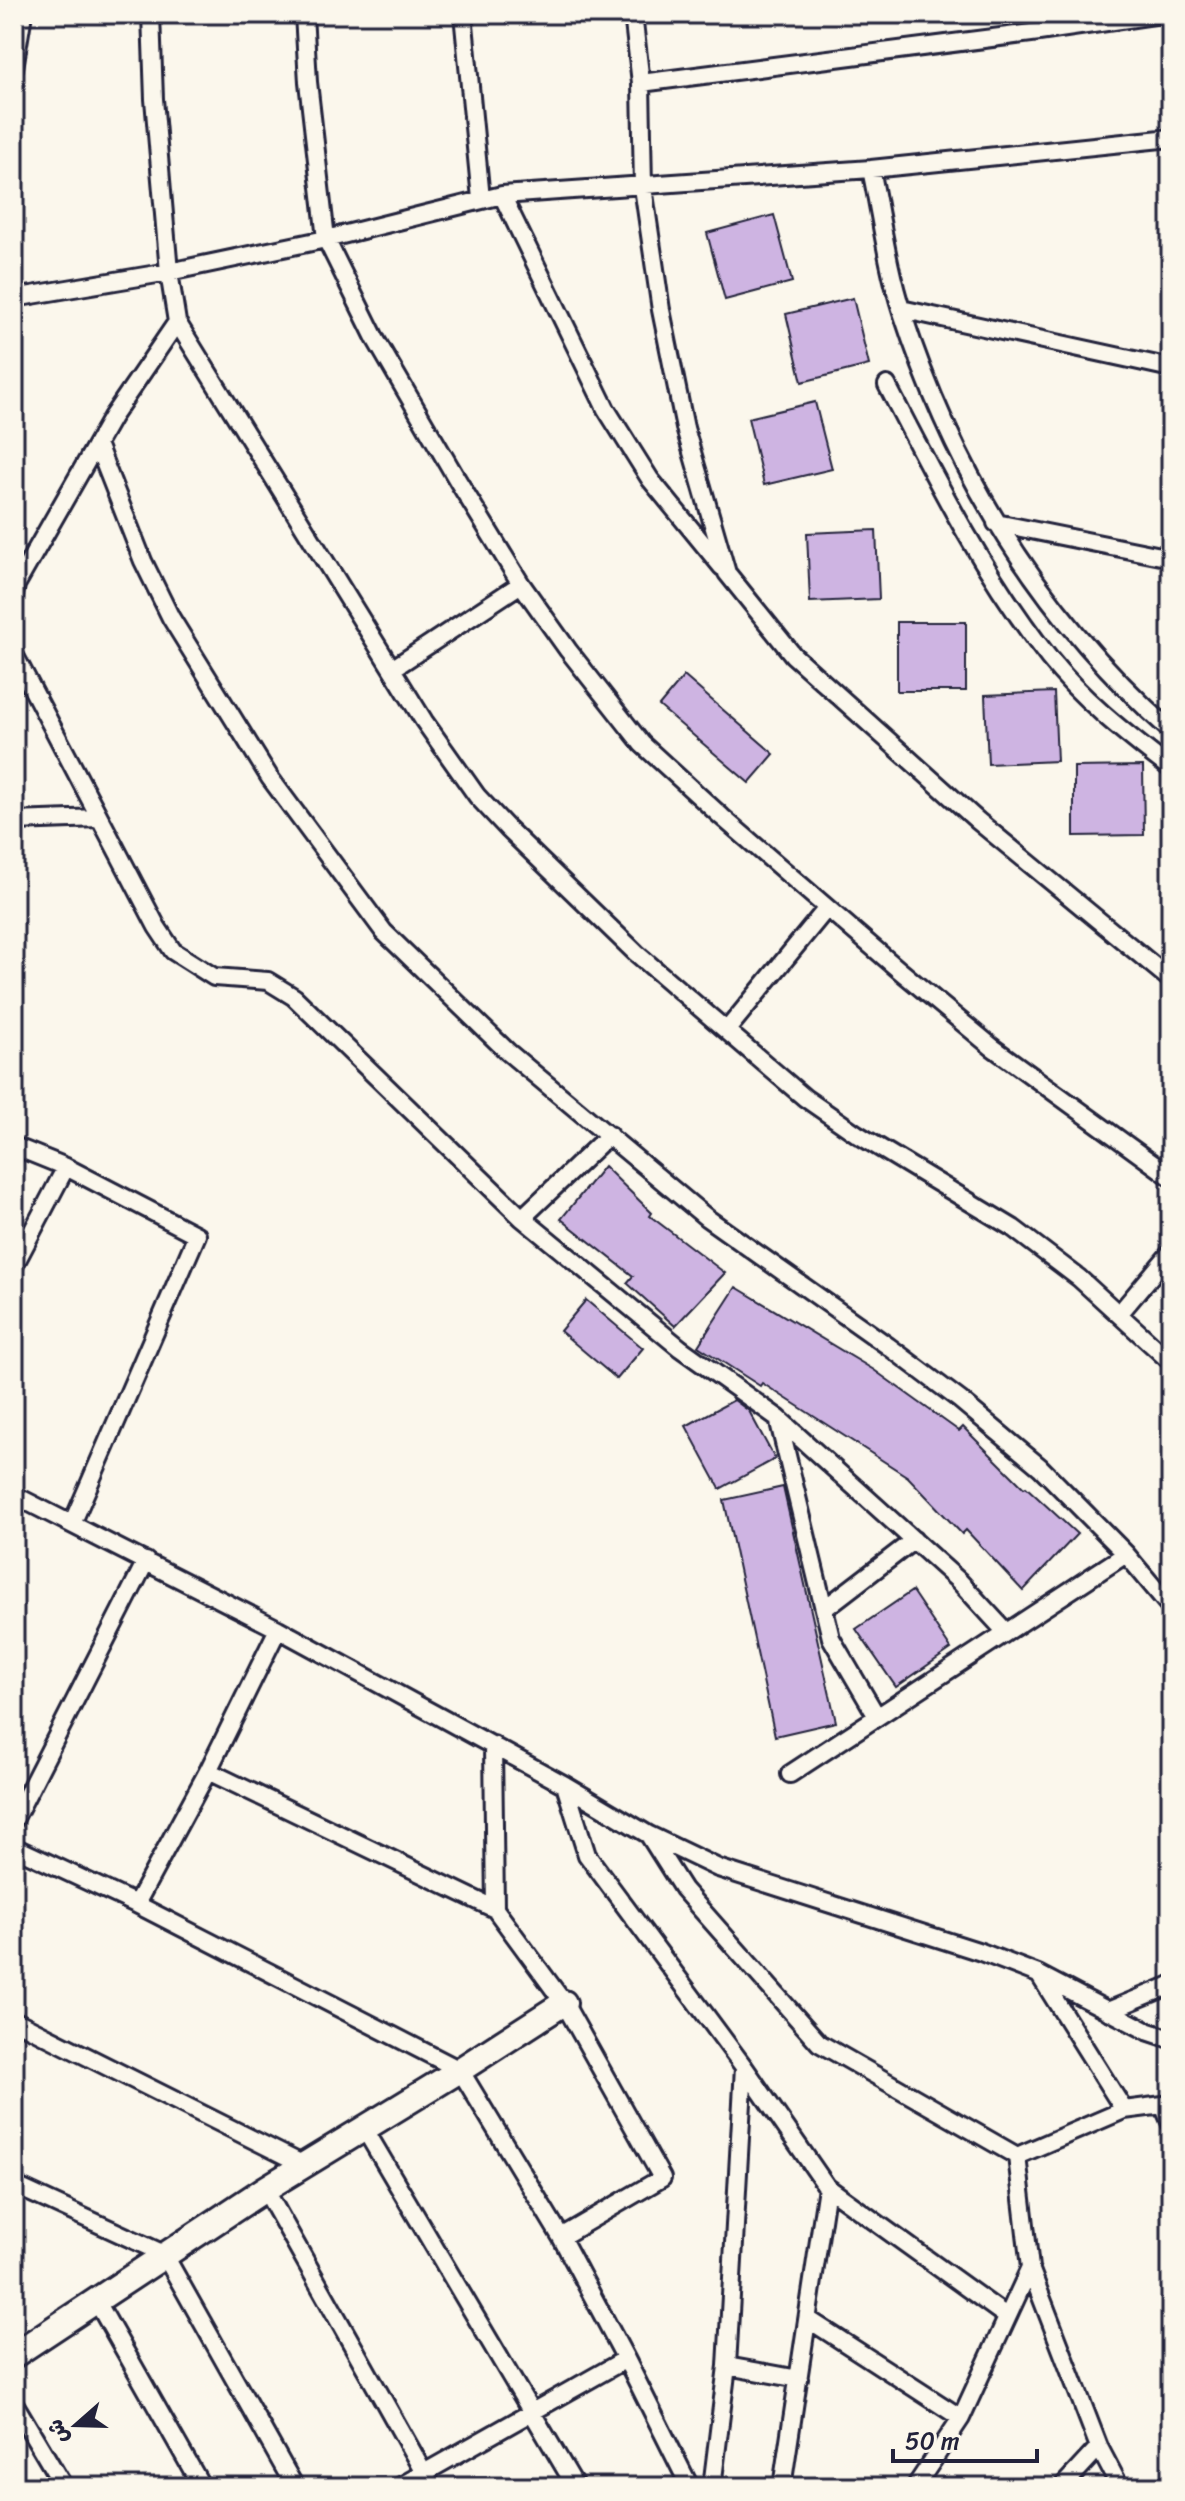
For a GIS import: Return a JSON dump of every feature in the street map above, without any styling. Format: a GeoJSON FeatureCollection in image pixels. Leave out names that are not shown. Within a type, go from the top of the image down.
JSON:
{"type":"FeatureCollection","features":[{"type":"Feature","properties":{"kind":"street"},"geometry":{"type":"LineString","coordinates":[[14,68],[23,14]]}},
{"type":"Feature","properties":{"kind":"street"},"geometry":{"type":"LineString","coordinates":[[151,14],[154,99],[169,272],[177,322],[392,669],[468,784],[497,818],[636,953],[805,1098],[857,1134],[1013,1228],[1079,1278],[1171,1362]]}},
{"type":"Feature","properties":{"kind":"street"},"geometry":{"type":"LineString","coordinates":[[304,14],[308,82],[326,239],[376,340],[521,584],[568,650],[642,744],[827,908],[992,1047],[1171,1177]]}},
{"type":"Feature","properties":{"kind":"street"},"geometry":{"type":"LineString","coordinates":[[463,14],[481,199]]}},
{"type":"Feature","properties":{"kind":"street"},"geometry":{"type":"LineString","coordinates":[[633,14],[641,83],[643,187],[661,310],[685,428],[727,573]]}},
{"type":"Feature","properties":{"kind":"street"},"geometry":{"type":"LineString","coordinates":[[641,83],[1161,14]]}},
{"type":"Feature","properties":{"kind":"street"},"geometry":{"type":"LineString","coordinates":[[14,298],[169,272],[326,239],[502,195],[871,169],[1171,138]]}},
{"type":"Feature","properties":{"kind":"street"},"geometry":{"type":"LineString","coordinates":[[871,169],[901,309],[940,417],[996,523],[1070,629],[1136,700],[1171,731]]}},
{"type":"Feature","properties":{"kind":"street"},"geometry":{"type":"LineString","coordinates":[[502,195],[606,409],[650,479],[793,655],[978,821],[1171,980]]}},
{"type":"Feature","properties":{"kind":"street"},"geometry":{"type":"LineString","coordinates":[[901,309],[1171,368]]}},
{"type":"Feature","properties":{"kind":"street"},"geometry":{"type":"LineString","coordinates":[[14,595],[16,585],[97,444],[146,364],[177,322]]}},
{"type":"Feature","properties":{"kind":"street"},"geometry":{"type":"LineString","coordinates":[[887,385],[957,523],[1051,661],[1093,704],[1171,769]]}},
{"type":"Feature","properties":{"kind":"street"},"geometry":{"type":"LineString","coordinates":[[97,444],[143,561],[171,618],[270,778],[384,932],[508,1052],[707,1218],[960,1400],[1040,1467],[1126,1554],[1171,1608]]}},
{"type":"Feature","properties":{"kind":"street"},"geometry":{"type":"LineString","coordinates":[[996,523],[1171,558]]}},
{"type":"Feature","properties":{"kind":"street"},"geometry":{"type":"LineString","coordinates":[[392,669],[521,584]]}},
{"type":"Feature","properties":{"kind":"street"},"geometry":{"type":"LineString","coordinates":[[14,654],[157,927],[173,951],[214,977],[268,981],[294,997],[522,1218],[680,1348],[778,1418],[959,1581],[1005,1631]]}},
{"type":"Feature","properties":{"kind":"street"},"geometry":{"type":"LineString","coordinates":[[14,821],[100,818]]}},
{"type":"Feature","properties":{"kind":"street"},"geometry":{"type":"LineString","coordinates":[[727,1030],[827,908]]}},
{"type":"Feature","properties":{"kind":"street"},"geometry":{"type":"LineString","coordinates":[[522,1218],[609,1135]]}},
{"type":"Feature","properties":{"kind":"street"},"geometry":{"type":"LineString","coordinates":[[14,1146],[66,1167],[197,1235],[72,1524]]}},
{"type":"Feature","properties":{"kind":"street"},"geometry":{"type":"LineString","coordinates":[[14,1266],[66,1167]]}},
{"type":"Feature","properties":{"kind":"street"},"geometry":{"type":"LineString","coordinates":[[1119,1314],[1171,1252]]}},
{"type":"Feature","properties":{"kind":"street"},"geometry":{"type":"LineString","coordinates":[[778,1418],[831,1638],[876,1715]]}},
{"type":"Feature","properties":{"kind":"street"},"geometry":{"type":"LineString","coordinates":[[15,1496],[278,1629],[493,1745],[649,1835],[718,1868],[768,1882],[1038,1974],[1147,2031],[1171,2039]]}},
{"type":"Feature","properties":{"kind":"street"},"geometry":{"type":"LineString","coordinates":[[824,1609],[914,1540]]}},
{"type":"Feature","properties":{"kind":"street"},"geometry":{"type":"LineString","coordinates":[[790,1774],[1126,1554]]}},
{"type":"Feature","properties":{"kind":"street"},"geometry":{"type":"LineString","coordinates":[[14,1820],[146,1561]]}},
{"type":"Feature","properties":{"kind":"street"},"geometry":{"type":"LineString","coordinates":[[136,1904],[208,1771],[278,1629]]}},
{"type":"Feature","properties":{"kind":"street"},"geometry":{"type":"LineString","coordinates":[[493,1745],[495,1909]]}},
{"type":"Feature","properties":{"kind":"street"},"geometry":{"type":"LineString","coordinates":[[208,1771],[495,1909],[564,2003],[662,2178],[561,2237]]}},
{"type":"Feature","properties":{"kind":"street"},"geometry":{"type":"LineString","coordinates":[[14,1778],[31,1786]]}},
{"type":"Feature","properties":{"kind":"street"},"geometry":{"type":"LineString","coordinates":[[565,1785],[587,1855],[744,2067],[827,2187],[1006,2316]]}},
{"type":"Feature","properties":{"kind":"street"},"geometry":{"type":"LineString","coordinates":[[649,1835],[683,1889],[819,2043],[1017,2156]]}},
{"type":"Feature","properties":{"kind":"street"},"geometry":{"type":"LineString","coordinates":[[14,1847],[136,1904],[460,2070],[561,2237],[690,2487]]}},
{"type":"Feature","properties":{"kind":"street"},"geometry":{"type":"LineString","coordinates":[[1038,1974],[1124,2110]]}},
{"type":"Feature","properties":{"kind":"street"},"geometry":{"type":"LineString","coordinates":[[1108,2011],[1171,1985]]}},
{"type":"Feature","properties":{"kind":"street"},"geometry":{"type":"LineString","coordinates":[[14,2355],[265,2189],[564,2003]]}},
{"type":"Feature","properties":{"kind":"street"},"geometry":{"type":"LineString","coordinates":[[14,2020],[304,2165]]}},
{"type":"Feature","properties":{"kind":"street"},"geometry":{"type":"LineString","coordinates":[[712,2487],[727,2366],[744,2067]]}},
{"type":"Feature","properties":{"kind":"street"},"geometry":{"type":"LineString","coordinates":[[1017,2156],[1124,2110],[1163,2105],[1171,2124]]}},
{"type":"Feature","properties":{"kind":"street"},"geometry":{"type":"LineString","coordinates":[[364,2128],[576,2487]]}},
{"type":"Feature","properties":{"kind":"street"},"geometry":{"type":"LineString","coordinates":[[1017,2156],[1030,2268],[1099,2447],[1120,2487]]}},
{"type":"Feature","properties":{"kind":"street"},"geometry":{"type":"LineString","coordinates":[[14,2185],[164,2254],[295,2487]]}},
{"type":"Feature","properties":{"kind":"street"},"geometry":{"type":"LineString","coordinates":[[782,2487],[827,2187]]}},
{"type":"Feature","properties":{"kind":"street"},"geometry":{"type":"LineString","coordinates":[[265,2189],[428,2480]]}},
{"type":"Feature","properties":{"kind":"street"},"geometry":{"type":"LineString","coordinates":[[915,2487],[961,2418],[1030,2268]]}},
{"type":"Feature","properties":{"kind":"street"},"geometry":{"type":"LineString","coordinates":[[96,2300],[202,2487]]}},
{"type":"Feature","properties":{"kind":"street"},"geometry":{"type":"LineString","coordinates":[[808,2319],[961,2418]]}},
{"type":"Feature","properties":{"kind":"street"},"geometry":{"type":"LineString","coordinates":[[399,2487],[428,2480],[532,2412],[626,2359]]}},
{"type":"Feature","properties":{"kind":"street"},"geometry":{"type":"LineString","coordinates":[[727,2366],[799,2379]]}},
{"type":"Feature","properties":{"kind":"street"},"geometry":{"type":"LineString","coordinates":[[14,2403],[64,2487]]}},
{"type":"Feature","properties":{"kind":"street"},"geometry":{"type":"LineString","coordinates":[[1062,2487],[1099,2447]]}},
{"type":"Feature","properties":{"kind":"street"},"geometry":{"type":"LineString","coordinates":[[697,2487],[717,2458]]}},
{"type":"Feature","properties":{"kind":"building"},"geometry":{"type":"Polygon","coordinates":[[[774,215],[792,282],[725,300],[707,233],[774,215]]]}},
{"type":"Feature","properties":{"kind":"building"},"geometry":{"type":"Polygon","coordinates":[[[853,298],[869,365],[802,382],[786,314],[853,298]]]}},
{"type":"Feature","properties":{"kind":"building"},"geometry":{"type":"Polygon","coordinates":[[[815,402],[832,469],[764,485],[748,418],[815,402]]]}},
{"type":"Feature","properties":{"kind":"building"},"geometry":{"type":"Polygon","coordinates":[[[876,530],[879,599],[810,602],[807,533],[876,530]]]}},
{"type":"Feature","properties":{"kind":"building"},"geometry":{"type":"Polygon","coordinates":[[[897,622],[966,622],[966,691],[897,691],[897,622]]]}},
{"type":"Feature","properties":{"kind":"building"},"geometry":{"type":"Polygon","coordinates":[[[684,676],[774,754],[749,783],[659,706],[684,676]]]}},
{"type":"Feature","properties":{"kind":"building"},"geometry":{"type":"Polygon","coordinates":[[[1054,692],[1057,761],[988,764],[985,695],[1054,692]]]}},
{"type":"Feature","properties":{"kind":"building"},"geometry":{"type":"Polygon","coordinates":[[[1143,766],[1144,835],[1074,836],[1074,767],[1143,766]]]}},
{"type":"Feature","properties":{"kind":"building"},"geometry":{"type":"Polygon","coordinates":[[[604,1166],[652,1213],[650,1216],[725,1273],[675,1326],[627,1283],[633,1276],[561,1219],[604,1166]]]}},
{"type":"Feature","properties":{"kind":"building"},"geometry":{"type":"Polygon","coordinates":[[[736,1287],[874,1370],[959,1431],[963,1427],[1024,1488],[1077,1534],[1023,1591],[966,1530],[962,1534],[908,1477],[762,1383],[760,1386],[698,1346],[736,1287]]]}},
{"type":"Feature","properties":{"kind":"building"},"geometry":{"type":"Polygon","coordinates":[[[586,1300],[643,1348],[617,1379],[560,1331],[586,1300]]]}},
{"type":"Feature","properties":{"kind":"building"},"geometry":{"type":"Polygon","coordinates":[[[734,1400],[749,1411],[775,1459],[720,1489],[686,1426],[734,1400]]]}},
{"type":"Feature","properties":{"kind":"building"},"geometry":{"type":"Polygon","coordinates":[[[783,1487],[836,1722],[775,1736],[724,1500],[783,1487]]]}},
{"type":"Feature","properties":{"kind":"building"},"geometry":{"type":"Polygon","coordinates":[[[912,1591],[951,1649],[896,1687],[856,1629],[912,1591]]]}}]}
